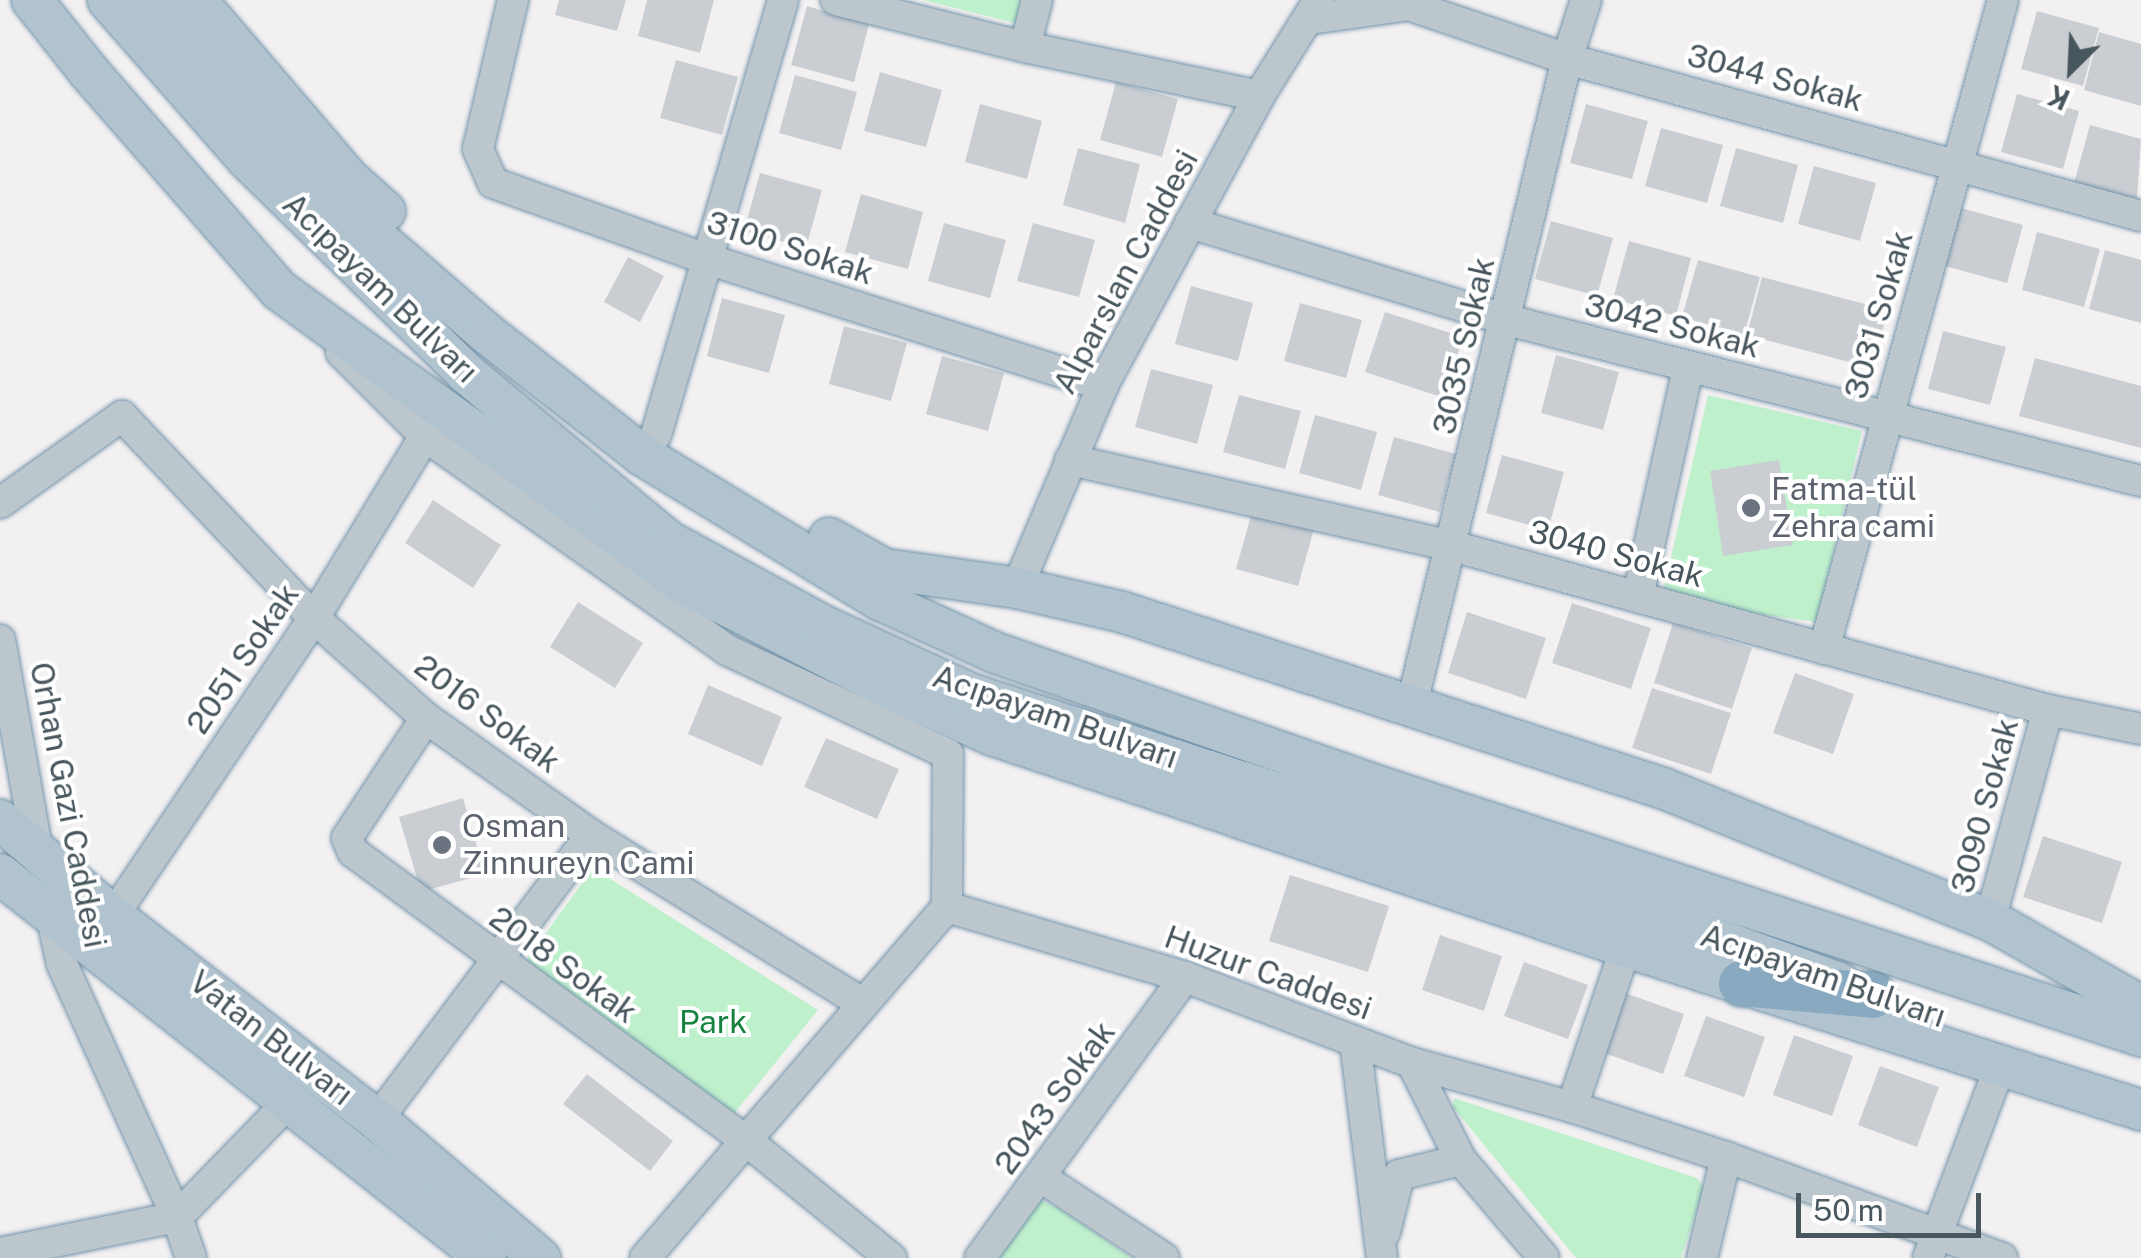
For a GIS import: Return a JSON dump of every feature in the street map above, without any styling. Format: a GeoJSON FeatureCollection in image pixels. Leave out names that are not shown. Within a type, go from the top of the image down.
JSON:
{"type":"FeatureCollection","features":[{"type":"Feature","properties":{"kind":"highway"},"geometry":{"type":"LineString","coordinates":[[1741,982],[1872,995]]}},
{"type":"Feature","properties":{"kind":"main road"},"geometry":{"type":"LineString","coordinates":[[32,0],[89,72],[278,290],[679,581],[878,684],[992,734],[1626,947],[2141,1110]]}},
{"type":"Feature","properties":{"kind":"main road","name":"Acıpayam Bulvarı"},"geometry":{"type":"LineString","coordinates":[[108,0],[247,160],[440,348],[668,540],[820,624],[974,695],[1624,905],[1872,995],[2141,1085]]}},
{"type":"Feature","properties":{"kind":"main road","name":"Acıpayam Bulvarı"},"geometry":{"type":"LineString","coordinates":[[153,0],[282,157],[485,332],[642,454],[880,600],[1014,660],[1408,796],[2141,1036]]}},
{"type":"Feature","properties":{"kind":"main road"},"geometry":{"type":"LineString","coordinates":[[196,0],[350,180],[503,318],[701,466],[884,569],[1018,588],[1122,612],[1665,789],[1990,920],[2141,1006]]}},
{"type":"Feature","properties":{"kind":"main road","name":"Vatan Bulvarı"},"geometry":{"type":"LineString","coordinates":[[0,820],[113,916],[378,1120],[540,1258]]}},
{"type":"Feature","properties":{"kind":"main road","name":"Vatan Bulvarı"},"geometry":{"type":"LineString","coordinates":[[0,874],[486,1258]]}},
{"type":"Feature","properties":{"kind":"street","name":"3100 Sokak"},"geometry":{"type":"LineString","coordinates":[[512,0],[478,150],[493,183],[706,259],[1103,385]]}},
{"type":"Feature","properties":{"kind":"street"},"geometry":{"type":"LineString","coordinates":[[656,435],[782,0]]}},
{"type":"Feature","properties":{"kind":"street"},"geometry":{"type":"LineString","coordinates":[[836,0],[1025,48],[1259,96]]}},
{"type":"Feature","properties":{"kind":"street"},"geometry":{"type":"LineString","coordinates":[[1025,48],[1037,0]]}},
{"type":"Feature","properties":{"kind":"street","name":"3035 Sokak"},"geometry":{"type":"LineString","coordinates":[[1410,708],[1567,58],[1586,0]]}},
{"type":"Feature","properties":{"kind":"street","name":"3031 Sokak"},"geometry":{"type":"LineString","coordinates":[[1824,649],[2003,0]]}},
{"type":"Feature","properties":{"kind":"street"},"geometry":{"type":"LineString","coordinates":[[1314,9],[1398,3]]}},
{"type":"Feature","properties":{"kind":"street","name":"3044 Sokak"},"geometry":{"type":"LineString","coordinates":[[1398,3],[1567,58],[2141,216]]}},
{"type":"Feature","properties":{"kind":"street","name":"Alparslan Caddesi"},"geometry":{"type":"LineString","coordinates":[[1018,588],[1103,385],[1259,96],[1314,9]]}},
{"type":"Feature","properties":{"kind":"street","name":"3042 Sokak"},"geometry":{"type":"LineString","coordinates":[[1190,222],[1506,320],[2141,481]]}},
{"type":"Feature","properties":{"kind":"street"},"geometry":{"type":"LineString","coordinates":[[278,290],[425,436],[727,650],[948,754],[946,906],[646,1258]]}},
{"type":"Feature","properties":{"kind":"street"},"geometry":{"type":"LineString","coordinates":[[1638,596],[1688,368]]}},
{"type":"Feature","properties":{"kind":"street","name":"2016 Sokak"},"geometry":{"type":"LineString","coordinates":[[0,502],[122,416],[314,618],[426,718],[592,835],[862,1003]]}},
{"type":"Feature","properties":{"kind":"street","name":"2051 Sokak"},"geometry":{"type":"LineString","coordinates":[[113,916],[314,618],[425,436]]}},
{"type":"Feature","properties":{"kind":"street","name":"3040 Sokak"},"geometry":{"type":"LineString","coordinates":[[1070,460],[1452,546],[2048,710],[2141,729]]}},
{"type":"Feature","properties":{"kind":"street","name":"Orhan Gazi Caddesi"},"geometry":{"type":"LineString","coordinates":[[0,640],[37,850],[62,964],[177,1216],[190,1258]]}},
{"type":"Feature","properties":{"kind":"street","name":"3090 Sokak"},"geometry":{"type":"LineString","coordinates":[[1990,920],[2048,710]]}},
{"type":"Feature","properties":{"kind":"street","name":"2018 Sokak"},"geometry":{"type":"LineString","coordinates":[[426,718],[346,838],[354,852],[498,962],[747,1141],[891,1258]]}},
{"type":"Feature","properties":{"kind":"street"},"geometry":{"type":"LineString","coordinates":[[378,1120],[592,835]]}},
{"type":"Feature","properties":{"kind":"street","name":"Huzur Caddesi"},"geometry":{"type":"LineString","coordinates":[[946,906],[1186,977],[1412,1063],[1572,1107],[1726,1157],[1933,1246],[2002,1258]]}},
{"type":"Feature","properties":{"kind":"street"},"geometry":{"type":"LineString","coordinates":[[1572,1107],[1626,947]]}},
{"type":"Feature","properties":{"kind":"street","name":"2043 Sokak"},"geometry":{"type":"LineString","coordinates":[[980,1258],[1186,977]]}},
{"type":"Feature","properties":{"kind":"street"},"geometry":{"type":"LineString","coordinates":[[1355,1041],[1382,1254]]}},
{"type":"Feature","properties":{"kind":"street"},"geometry":{"type":"LineString","coordinates":[[1412,1063],[1461,1160],[1544,1258]]}},
{"type":"Feature","properties":{"kind":"street"},"geometry":{"type":"LineString","coordinates":[[1933,1246],[2001,1064]]}},
{"type":"Feature","properties":{"kind":"street"},"geometry":{"type":"LineString","coordinates":[[11,1254],[177,1216],[288,1103]]}},
{"type":"Feature","properties":{"kind":"street"},"geometry":{"type":"LineString","coordinates":[[1702,1258],[1726,1157]]}},
{"type":"Feature","properties":{"kind":"street"},"geometry":{"type":"LineString","coordinates":[[1382,1254],[1400,1175],[1461,1160]]}},
{"type":"Feature","properties":{"kind":"street"},"geometry":{"type":"LineString","coordinates":[[1042,1178],[1164,1258]]}},
{"type":"Feature","properties":{"kind":"green space"},"geometry":{"type":"Polygon","coordinates":[[[923,0],[1029,0],[1023,25],[923,0]]]}},
{"type":"Feature","properties":{"kind":"green space"},"geometry":{"type":"Polygon","coordinates":[[[1708,395],[1862,431],[1817,622],[1661,601],[1708,395]]]}},
{"type":"Feature","properties":{"kind":"green space","name":"Park"},"geometry":{"type":"Polygon","coordinates":[[[593,868],[818,1010],[733,1115],[520,969],[593,868]]]}},
{"type":"Feature","properties":{"kind":"green space"},"geometry":{"type":"Polygon","coordinates":[[[1454,1098],[1697,1178],[1704,1188],[1681,1258],[1576,1258],[1453,1107],[1454,1098]]]}},
{"type":"Feature","properties":{"kind":"green space"},"geometry":{"type":"Polygon","coordinates":[[[1041,1200],[1060,1209],[1132,1258],[994,1258],[1041,1200]]]}},
{"type":"Feature","properties":{"kind":"building"},"geometry":{"type":"Polygon","coordinates":[[[559,0],[626,0],[617,31],[555,15],[559,0]]]}},
{"type":"Feature","properties":{"kind":"building"},"geometry":{"type":"Polygon","coordinates":[[[647,0],[714,0],[700,53],[638,36],[647,0]]]}},
{"type":"Feature","properties":{"kind":"building"},"geometry":{"type":"Polygon","coordinates":[[[807,6],[869,24],[854,82],[791,65],[807,6]]]}},
{"type":"Feature","properties":{"kind":"building"},"geometry":{"type":"Polygon","coordinates":[[[2037,11],[2099,28],[2083,86],[2021,69],[2037,11]]]}},
{"type":"Feature","properties":{"kind":"building"},"geometry":{"type":"Polygon","coordinates":[[[2099,32],[2141,44],[2141,106],[2084,90],[2099,32]]]}},
{"type":"Feature","properties":{"kind":"building"},"geometry":{"type":"Polygon","coordinates":[[[676,60],[738,77],[722,135],[660,118],[676,60]]]}},
{"type":"Feature","properties":{"kind":"building"},"geometry":{"type":"Polygon","coordinates":[[[880,72],[942,90],[926,147],[864,131],[880,72]]]}},
{"type":"Feature","properties":{"kind":"building"},"geometry":{"type":"Polygon","coordinates":[[[795,75],[857,92],[841,150],[779,133],[795,75]]]}},
{"type":"Feature","properties":{"kind":"building"},"geometry":{"type":"Polygon","coordinates":[[[1116,82],[1178,99],[1162,157],[1100,140],[1116,82]]]}},
{"type":"Feature","properties":{"kind":"building"},"geometry":{"type":"Polygon","coordinates":[[[2017,94],[2079,111],[2063,169],[2001,152],[2017,94]]]}},
{"type":"Feature","properties":{"kind":"building"},"geometry":{"type":"Polygon","coordinates":[[[980,104],[1042,121],[1027,179],[965,162],[980,104]]]}},
{"type":"Feature","properties":{"kind":"building"},"geometry":{"type":"Polygon","coordinates":[[[1586,104],[1648,121],[1632,179],[1570,163],[1586,104]]]}},
{"type":"Feature","properties":{"kind":"building"},"geometry":{"type":"Polygon","coordinates":[[[2090,125],[2141,139],[2137,200],[2074,183],[2090,125]]]}},
{"type":"Feature","properties":{"kind":"building"},"geometry":{"type":"Polygon","coordinates":[[[1661,128],[1723,145],[1707,203],[1645,186],[1661,128]]]}},
{"type":"Feature","properties":{"kind":"building"},"geometry":{"type":"Polygon","coordinates":[[[1078,148],[1140,164],[1125,223],[1063,205],[1078,148]]]}},
{"type":"Feature","properties":{"kind":"building"},"geometry":{"type":"Polygon","coordinates":[[[1736,148],[1798,165],[1783,223],[1720,206],[1736,148]]]}},
{"type":"Feature","properties":{"kind":"building"},"geometry":{"type":"Polygon","coordinates":[[[1814,166],[1876,183],[1860,241],[1798,224],[1814,166]]]}},
{"type":"Feature","properties":{"kind":"building"},"geometry":{"type":"Polygon","coordinates":[[[760,173],[822,190],[806,248],[744,231],[760,173]]]}},
{"type":"Feature","properties":{"kind":"building"},"geometry":{"type":"Polygon","coordinates":[[[861,194],[923,212],[908,269],[845,252],[861,194]]]}},
{"type":"Feature","properties":{"kind":"building"},"geometry":{"type":"Polygon","coordinates":[[[1961,208],[2023,225],[2007,283],[1945,266],[1961,208]]]}},
{"type":"Feature","properties":{"kind":"building"},"geometry":{"type":"Polygon","coordinates":[[[1551,221],[1613,238],[1597,296],[1535,279],[1551,221]]]}},
{"type":"Feature","properties":{"kind":"building"},"geometry":{"type":"Polygon","coordinates":[[[944,223],[1006,240],[990,298],[928,281],[944,223]]]}},
{"type":"Feature","properties":{"kind":"building"},"geometry":{"type":"Polygon","coordinates":[[[1033,223],[1095,240],[1079,297],[1017,281],[1033,223]]]}},
{"type":"Feature","properties":{"kind":"building"},"geometry":{"type":"Polygon","coordinates":[[[2037,232],[2100,249],[2084,307],[2022,290],[2037,232]]]}},
{"type":"Feature","properties":{"kind":"building"},"geometry":{"type":"Polygon","coordinates":[[[1629,241],[1691,258],[1676,316],[1613,299],[1629,241]]]}},
{"type":"Feature","properties":{"kind":"building"},"geometry":{"type":"Polygon","coordinates":[[[2105,250],[2141,260],[2141,323],[2089,309],[2105,250]]]}},
{"type":"Feature","properties":{"kind":"building"},"geometry":{"type":"Polygon","coordinates":[[[628,257],[664,276],[640,322],[604,302],[628,257]]]}},
{"type":"Feature","properties":{"kind":"building"},"geometry":{"type":"Polygon","coordinates":[[[1698,260],[1760,277],[1744,335],[1682,317],[1698,260]]]}},
{"type":"Feature","properties":{"kind":"building"},"geometry":{"type":"Polygon","coordinates":[[[1762,277],[1888,310],[1872,368],[1747,335],[1762,277]]]}},
{"type":"Feature","properties":{"kind":"building"},"geometry":{"type":"Polygon","coordinates":[[[1191,286],[1253,303],[1238,361],[1175,344],[1191,286]]]}},
{"type":"Feature","properties":{"kind":"building"},"geometry":{"type":"Polygon","coordinates":[[[722,298],[785,315],[769,373],[707,356],[722,298]]]}},
{"type":"Feature","properties":{"kind":"building"},"geometry":{"type":"Polygon","coordinates":[[[1300,303],[1362,320],[1346,378],[1284,361],[1300,303]]]}},
{"type":"Feature","properties":{"kind":"building"},"geometry":{"type":"Polygon","coordinates":[[[1385,312],[1463,337],[1444,398],[1365,372],[1385,312]]]}},
{"type":"Feature","properties":{"kind":"building"},"geometry":{"type":"Polygon","coordinates":[[[844,326],[907,343],[891,401],[829,384],[844,326]]]}},
{"type":"Feature","properties":{"kind":"building"},"geometry":{"type":"Polygon","coordinates":[[[1943,331],[2006,347],[1990,405],[1928,389],[1943,331]]]}},
{"type":"Feature","properties":{"kind":"building"},"geometry":{"type":"Polygon","coordinates":[[[1556,355],[1619,372],[1603,430],[1541,413],[1556,355]]]}},
{"type":"Feature","properties":{"kind":"building"},"geometry":{"type":"Polygon","coordinates":[[[942,356],[1004,373],[988,431],[926,414],[942,356]]]}},
{"type":"Feature","properties":{"kind":"building"},"geometry":{"type":"Polygon","coordinates":[[[2035,358],[2141,386],[2141,448],[2019,416],[2035,358]]]}},
{"type":"Feature","properties":{"kind":"building"},"geometry":{"type":"Polygon","coordinates":[[[1151,369],[1213,385],[1197,444],[1135,427],[1151,369]]]}},
{"type":"Feature","properties":{"kind":"building"},"geometry":{"type":"Polygon","coordinates":[[[1239,395],[1301,411],[1285,469],[1223,452],[1239,395]]]}},
{"type":"Feature","properties":{"kind":"building"},"geometry":{"type":"Polygon","coordinates":[[[1315,415],[1377,432],[1361,490],[1299,473],[1315,415]]]}},
{"type":"Feature","properties":{"kind":"building"},"geometry":{"type":"Polygon","coordinates":[[[1394,437],[1456,454],[1440,512],[1378,495],[1394,437]]]}},
{"type":"Feature","properties":{"kind":"building"},"geometry":{"type":"Polygon","coordinates":[[[1502,455],[1564,472],[1548,530],[1486,513],[1502,455]]]}},
{"type":"Feature","properties":{"kind":"building","name":"Fatma-tül Zehra cami"},"geometry":{"type":"Polygon","coordinates":[[[1779,460],[1793,545],[1723,556],[1710,471],[1779,460]]]}},
{"type":"Feature","properties":{"kind":"building"},"geometry":{"type":"Polygon","coordinates":[[[433,500],[501,545],[473,588],[405,543],[433,500]]]}},
{"type":"Feature","properties":{"kind":"building"},"geometry":{"type":"Polygon","coordinates":[[[1252,512],[1314,529],[1298,586],[1236,569],[1252,512]]]}},
{"type":"Feature","properties":{"kind":"building"},"geometry":{"type":"Polygon","coordinates":[[[578,602],[643,643],[615,688],[550,647],[578,602]]]}},
{"type":"Feature","properties":{"kind":"building"},"geometry":{"type":"Polygon","coordinates":[[[1572,603],[1651,628],[1631,689],[1552,663],[1572,603]]]}},
{"type":"Feature","properties":{"kind":"building"},"geometry":{"type":"Polygon","coordinates":[[[1467,612],[1546,638],[1526,699],[1448,673],[1467,612]]]}},
{"type":"Feature","properties":{"kind":"building"},"geometry":{"type":"Polygon","coordinates":[[[1673,623],[1752,648],[1732,709],[1654,683],[1673,623]]]}},
{"type":"Feature","properties":{"kind":"building"},"geometry":{"type":"Polygon","coordinates":[[[1795,673],[1854,694],[1833,754],[1773,733],[1795,673]]]}},
{"type":"Feature","properties":{"kind":"building"},"geometry":{"type":"Polygon","coordinates":[[[708,685],[782,717],[762,766],[688,734],[708,685]]]}},
{"type":"Feature","properties":{"kind":"building"},"geometry":{"type":"Polygon","coordinates":[[[1652,688],[1731,713],[1711,774],[1632,748],[1652,688]]]}},
{"type":"Feature","properties":{"kind":"building"},"geometry":{"type":"Polygon","coordinates":[[[826,738],[899,769],[877,819],[804,787],[826,738]]]}},
{"type":"Feature","properties":{"kind":"building","name":"Osman Zinnureyn Cami"},"geometry":{"type":"Polygon","coordinates":[[[463,798],[485,874],[421,892],[399,817],[463,798]]]}},
{"type":"Feature","properties":{"kind":"building"},"geometry":{"type":"Polygon","coordinates":[[[2043,836],[2122,862],[2102,923],[2023,897],[2043,836]]]}},
{"type":"Feature","properties":{"kind":"building"},"geometry":{"type":"Polygon","coordinates":[[[1290,875],[1389,906],[1368,972],[1269,941],[1290,875]]]}},
{"type":"Feature","properties":{"kind":"building"},"geometry":{"type":"Polygon","coordinates":[[[1440,935],[1502,956],[1484,1011],[1422,990],[1440,935]]]}},
{"type":"Feature","properties":{"kind":"building"},"geometry":{"type":"Polygon","coordinates":[[[1524,962],[1588,985],[1568,1039],[1504,1016],[1524,962]]]}},
{"type":"Feature","properties":{"kind":"building"},"geometry":{"type":"Polygon","coordinates":[[[1625,993],[1684,1014],[1663,1074],[1604,1053],[1625,993]]]}},
{"type":"Feature","properties":{"kind":"building"},"geometry":{"type":"Polygon","coordinates":[[[1706,1016],[1765,1037],[1744,1097],[1684,1076],[1706,1016]]]}},
{"type":"Feature","properties":{"kind":"building"},"geometry":{"type":"Polygon","coordinates":[[[1794,1035],[1853,1056],[1832,1116],[1773,1095],[1794,1035]]]}},
{"type":"Feature","properties":{"kind":"building"},"geometry":{"type":"Polygon","coordinates":[[[1880,1066],[1939,1087],[1917,1147],[1858,1125],[1880,1066]]]}},
{"type":"Feature","properties":{"kind":"building"},"geometry":{"type":"Polygon","coordinates":[[[587,1074],[673,1141],[650,1171],[563,1104],[587,1074]]]}},
{"type":"Feature","properties":{"kind":"place","name":"Fatma-tül Zehra cami"},"geometry":{"type":"Point","coordinates":[1751,508]}},
{"type":"Feature","properties":{"kind":"place","name":"Osman Zinnureyn Cami"},"geometry":{"type":"Point","coordinates":[442,845]}}]}
